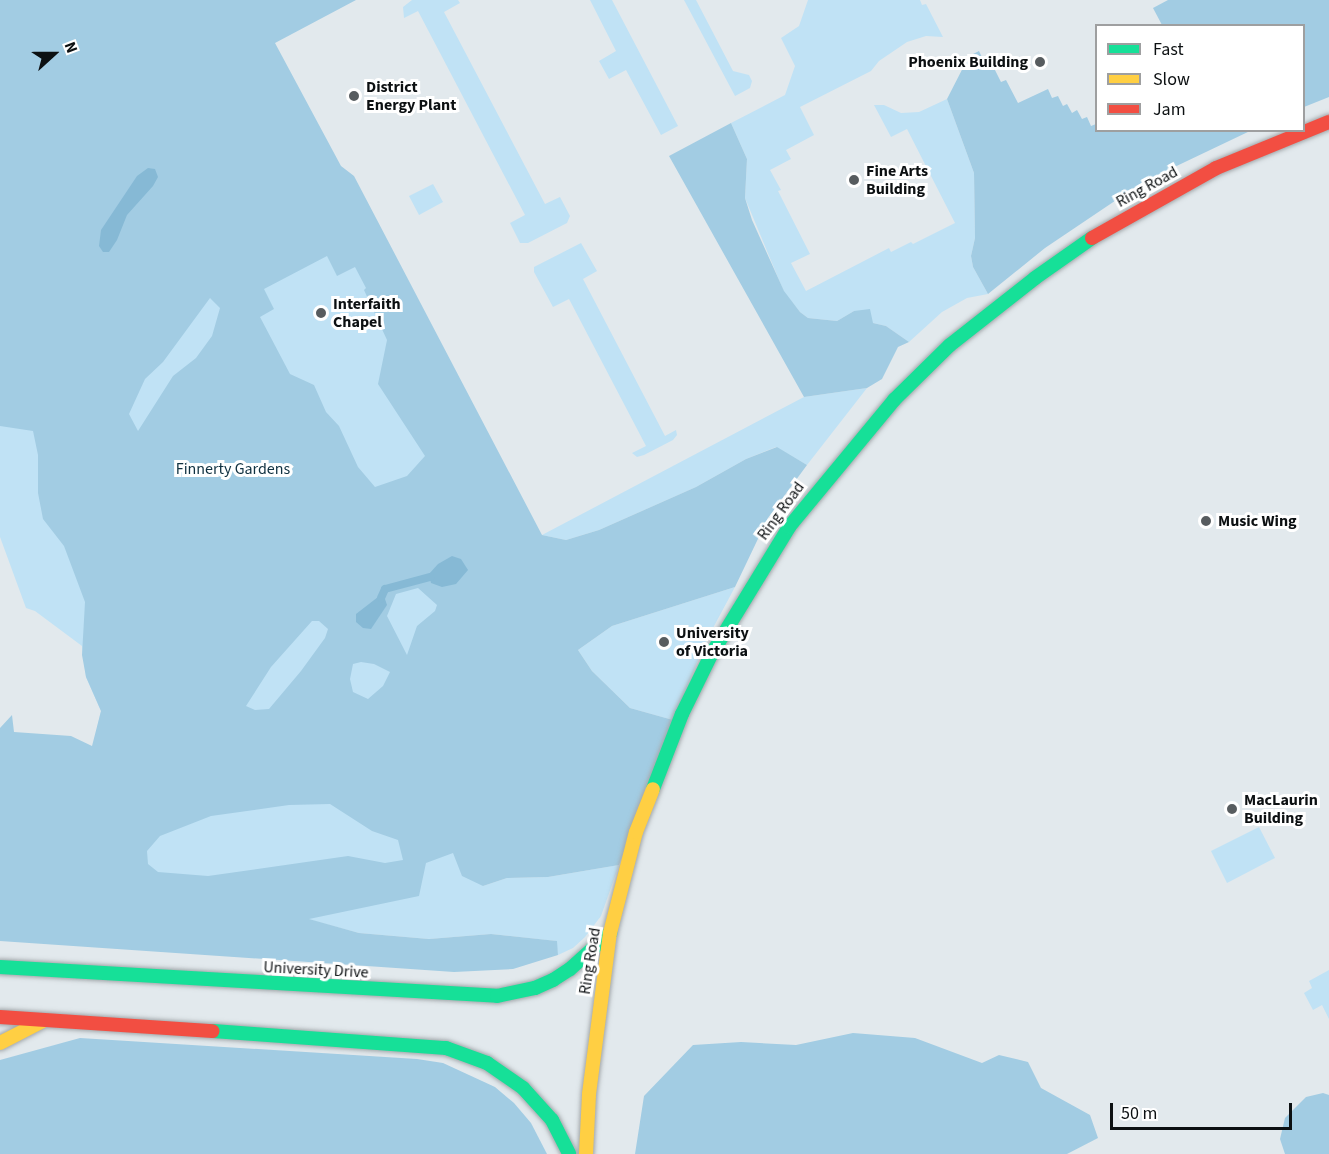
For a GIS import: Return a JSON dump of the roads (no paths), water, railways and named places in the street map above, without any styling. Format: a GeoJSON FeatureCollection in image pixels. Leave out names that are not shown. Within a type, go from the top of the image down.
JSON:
{"type":"FeatureCollection","features":[{"type":"Feature","properties":{"kind":"street","name":"Ring Road"},"geometry":{"type":"LineString","coordinates":[[1305,132],[1329,122]]}},
{"type":"Feature","properties":{"kind":"street","name":"Ring Road"},"geometry":{"type":"LineString","coordinates":[[586,1154],[590,1094],[610,933],[643,812],[682,714],[711,655],[775,548],[856,442],[894,400],[950,345],[1035,278],[1090,239],[1163,196],[1216,168],[1304,132]]}},
{"type":"Feature","properties":{"kind":"street","name":"University Drive"},"geometry":{"type":"LineString","coordinates":[[0,967],[497,996],[535,988],[554,980],[570,969],[610,933]]}},
{"type":"Feature","properties":{"kind":"street"},"geometry":{"type":"LineString","coordinates":[[0,1017],[420,1044],[446,1048],[487,1064],[523,1088],[552,1120],[569,1154]]}},
{"type":"Feature","properties":{"kind":"street"},"geometry":{"type":"LineString","coordinates":[[0,1043],[45,1020]]}},
{"type":"Feature","properties":{"kind":"waterway"},"geometry":{"type":"LineString","coordinates":[[381,598],[385,589],[430,577]]}},
{"type":"Feature","properties":{"kind":"place","name":"Phoenix Building"},"geometry":{"type":"Point","coordinates":[1040,62]}},
{"type":"Feature","properties":{"kind":"place","name":"District Energy Plant"},"geometry":{"type":"Point","coordinates":[354,96]}},
{"type":"Feature","properties":{"kind":"place","name":"Fine Arts Building"},"geometry":{"type":"Point","coordinates":[854,180]}},
{"type":"Feature","properties":{"kind":"place","name":"Interfaith Chapel"},"geometry":{"type":"Point","coordinates":[321,313]}},
{"type":"Feature","properties":{"kind":"place","name":"Music Wing"},"geometry":{"type":"Point","coordinates":[1206,521]}},
{"type":"Feature","properties":{"kind":"place","name":"University of Victoria"},"geometry":{"type":"Point","coordinates":[664,642]}},
{"type":"Feature","properties":{"kind":"place","name":"MacLaurin Building"},"geometry":{"type":"Point","coordinates":[1232,809]}},
{"type":"Feature","properties":{"kind":"park label","name":"Finnerty Gardens"},"geometry":{"type":"Point","coordinates":[233,469]}}]}
